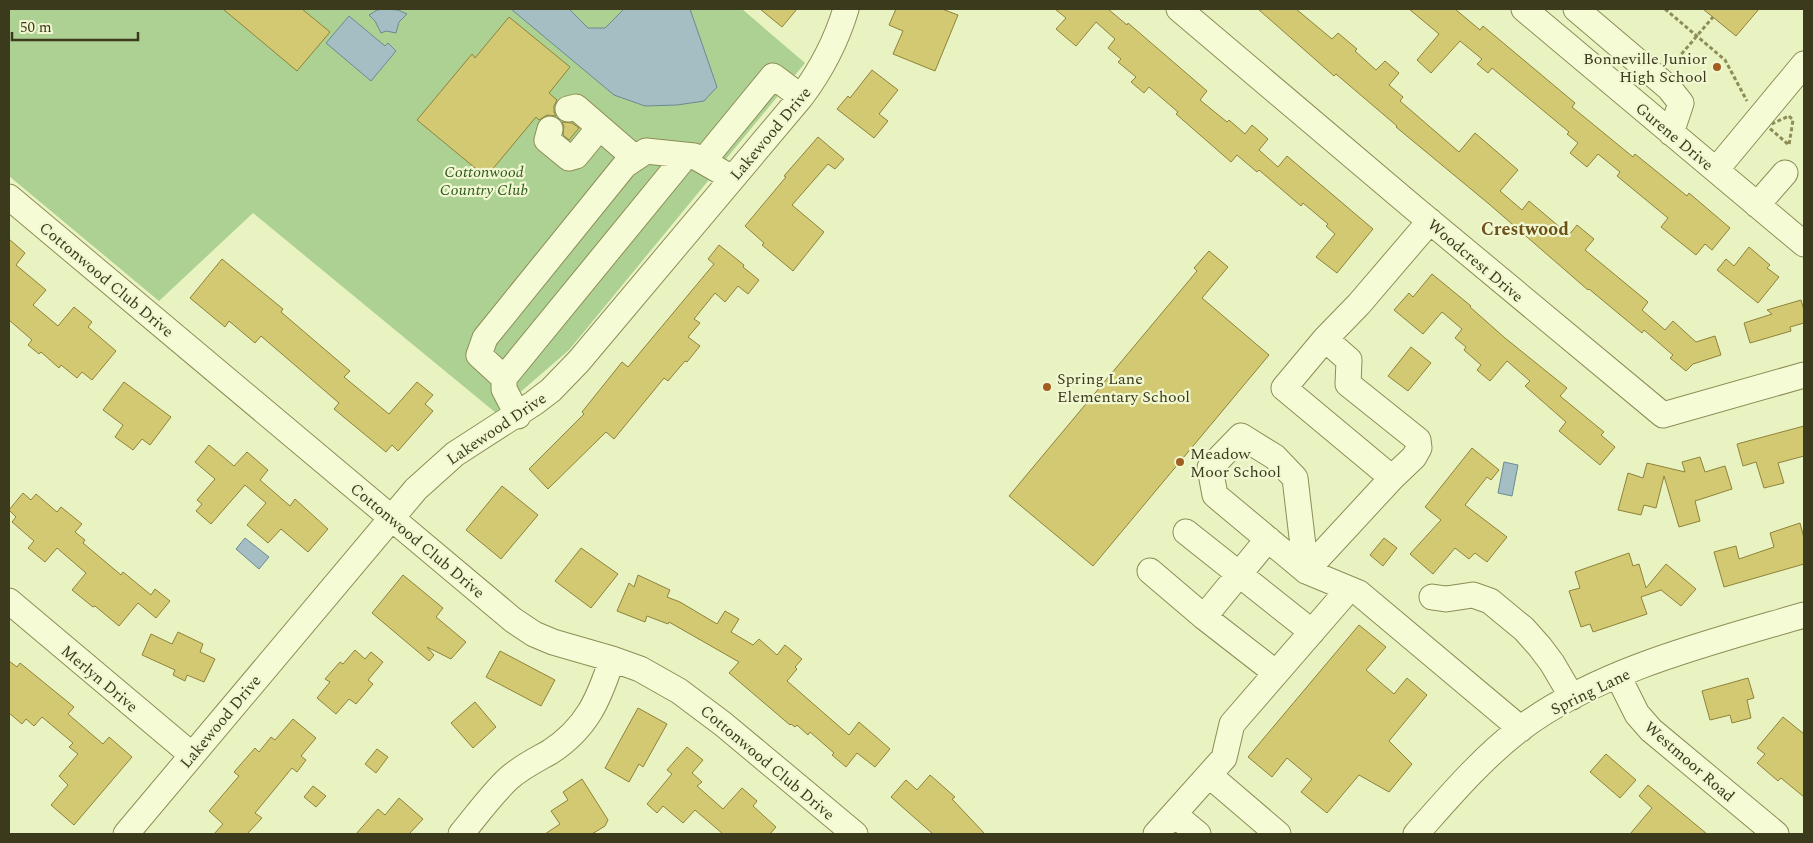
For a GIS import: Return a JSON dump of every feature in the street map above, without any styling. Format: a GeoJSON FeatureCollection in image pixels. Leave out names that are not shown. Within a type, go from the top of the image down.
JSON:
{"type":"FeatureCollection","features":[{"type":"Feature","properties":{"kind":"street","name":"Lakewood Drive"},"geometry":{"type":"LineString","coordinates":[[126,834],[422,483],[448,460],[518,416],[551,390],[574,366],[801,97],[825,62],[834,44],[846,9]]}},
{"type":"Feature","properties":{"kind":"street","name":"Gurene Drive"},"geometry":{"type":"LineString","coordinates":[[1524,9],[1804,244]]}},
{"type":"Feature","properties":{"kind":"street"},"geometry":{"type":"LineString","coordinates":[[1576,9],[1669,88],[1681,103],[1671,133]]}},
{"type":"Feature","properties":{"kind":"street","name":"Woodcrest Drive"},"geometry":{"type":"LineString","coordinates":[[1190,12],[1430,221],[1663,415],[1804,376]]}},
{"type":"Feature","properties":{"kind":"street"},"geometry":{"type":"LineString","coordinates":[[1716,170],[1804,64]]}},
{"type":"Feature","properties":{"kind":"street"},"geometry":{"type":"LineString","coordinates":[[518,416],[504,389],[504,378],[684,158],[699,158],[773,76],[801,97]]}},
{"type":"Feature","properties":{"kind":"street"},"geometry":{"type":"LineString","coordinates":[[568,109],[576,107],[636,158]]}},
{"type":"Feature","properties":{"kind":"street"},"geometry":{"type":"LineString","coordinates":[[550,130],[547,140],[569,158],[576,156],[599,128]]}},
{"type":"Feature","properties":{"kind":"street"},"geometry":{"type":"LineString","coordinates":[[504,378],[480,355],[486,338],[625,165],[646,151],[699,158],[732,178]]}},
{"type":"Feature","properties":{"kind":"street"},"geometry":{"type":"LineString","coordinates":[[1758,205],[1785,173]]}},
{"type":"Feature","properties":{"kind":"street","name":"Cottonwood Club Drive"},"geometry":{"type":"LineString","coordinates":[[9,197],[513,620],[534,634],[554,642],[640,669],[679,691],[701,706],[855,834]]}},
{"type":"Feature","properties":{"kind":"street"},"geometry":{"type":"LineString","coordinates":[[1392,478],[1284,388],[1324,339],[1359,304],[1430,221]]}},
{"type":"Feature","properties":{"kind":"street"},"geometry":{"type":"LineString","coordinates":[[1306,571],[1392,478],[1414,457],[1420,448],[1418,440],[1348,384],[1349,360],[1324,339]]}},
{"type":"Feature","properties":{"kind":"street"},"geometry":{"type":"LineString","coordinates":[[1306,571],[1295,478],[1275,457],[1241,436],[1210,468],[1215,495],[1306,571],[1359,593],[1521,729]]}},
{"type":"Feature","properties":{"kind":"street"},"geometry":{"type":"LineString","coordinates":[[1186,532],[1312,632]]}},
{"type":"Feature","properties":{"kind":"street"},"geometry":{"type":"LineString","coordinates":[[1204,617],[1268,539]]}},
{"type":"Feature","properties":{"kind":"street"},"geometry":{"type":"LineString","coordinates":[[1150,571],[1204,617],[1276,673]]}},
{"type":"Feature","properties":{"kind":"street"},"geometry":{"type":"LineString","coordinates":[[1156,834],[1224,758],[1232,724],[1349,589]]}},
{"type":"Feature","properties":{"kind":"street"},"geometry":{"type":"LineString","coordinates":[[1432,596],[1446,599],[1473,595],[1490,602],[1524,629],[1540,647],[1572,697]]}},
{"type":"Feature","properties":{"kind":"street","name":"Merlyn Drive"},"geometry":{"type":"LineString","coordinates":[[9,601],[192,755]]}},
{"type":"Feature","properties":{"kind":"street","name":"Spring Lane"},"geometry":{"type":"LineString","coordinates":[[1416,834],[1495,749],[1537,717],[1572,697],[1618,676],[1695,648],[1804,615]]}},
{"type":"Feature","properties":{"kind":"street"},"geometry":{"type":"LineString","coordinates":[[461,834],[508,779],[572,734],[590,713],[603,686],[612,659]]}},
{"type":"Feature","properties":{"kind":"street","name":"Westmoor Road"},"geometry":{"type":"LineString","coordinates":[[1618,676],[1637,714],[1651,730],[1776,834]]}},
{"type":"Feature","properties":{"kind":"street"},"geometry":{"type":"LineString","coordinates":[[1208,775],[1278,834]]}},
{"type":"Feature","properties":{"kind":"street"},"geometry":{"type":"LineString","coordinates":[[1174,814],[1198,834]]}},
{"type":"Feature","properties":{"kind":"path"},"geometry":{"type":"LineString","coordinates":[[1665,9],[1725,60],[1749,106]]}},
{"type":"Feature","properties":{"kind":"path"},"geometry":{"type":"LineString","coordinates":[[1668,70],[1713,17]]}},
{"type":"Feature","properties":{"kind":"path"},"geometry":{"type":"LineString","coordinates":[[1789,116],[1793,120],[1789,145],[1775,132],[1767,126],[1789,116]]}},
{"type":"Feature","properties":{"kind":"green space","name":"Cottonwood Country Club"},"geometry":{"type":"Polygon","coordinates":[[[9,9],[742,9],[805,63],[569,350],[496,413],[253,213],[159,301],[9,176],[9,9]]]}},
{"type":"Feature","properties":{"kind":"water"},"geometry":{"type":"Polygon","coordinates":[[[511,9],[569,9],[588,28],[605,28],[624,9],[690,9],[717,87],[704,101],[677,105],[645,106],[614,95],[511,9]]]}},
{"type":"Feature","properties":{"kind":"water"},"geometry":{"type":"Polygon","coordinates":[[[377,10],[398,10],[407,14],[399,22],[396,33],[386,31],[381,33],[375,21],[369,15],[377,10]]]}},
{"type":"Feature","properties":{"kind":"water"},"geometry":{"type":"Polygon","coordinates":[[[349,16],[385,46],[388,43],[396,51],[371,81],[326,43],[349,16]]]}},
{"type":"Feature","properties":{"kind":"water"},"geometry":{"type":"Polygon","coordinates":[[[1504,462],[1518,465],[1512,496],[1498,493],[1504,462]]]}},
{"type":"Feature","properties":{"kind":"water"},"geometry":{"type":"Polygon","coordinates":[[[245,538],[269,557],[259,569],[236,549],[245,538]]]}},
{"type":"Feature","properties":{"kind":"building"},"geometry":{"type":"Polygon","coordinates":[[[223,9],[302,9],[330,32],[297,71],[223,9]]]}},
{"type":"Feature","properties":{"kind":"building"},"geometry":{"type":"Polygon","coordinates":[[[760,9],[797,9],[782,27],[760,9]]]}},
{"type":"Feature","properties":{"kind":"building"},"geometry":{"type":"Polygon","coordinates":[[[896,9],[942,9],[958,15],[935,71],[893,54],[903,31],[889,25],[896,9]]]}},
{"type":"Feature","properties":{"kind":"building"},"geometry":{"type":"Polygon","coordinates":[[[1055,9],[1108,9],[1127,25],[1128,23],[1207,91],[1200,100],[1227,122],[1229,120],[1245,134],[1252,125],[1268,139],[1259,150],[1278,167],[1287,156],[1373,229],[1337,273],[1316,257],[1335,234],[1326,226],[1328,224],[1303,203],[1301,206],[1259,170],[1257,172],[1237,155],[1231,162],[1176,114],[1178,112],[1149,87],[1144,93],[1131,82],[1136,77],[1118,62],[1121,59],[1108,48],[1115,39],[1096,22],[1076,46],[1056,29],[1066,18],[1055,9]]]}},
{"type":"Feature","properties":{"kind":"building"},"geometry":{"type":"Polygon","coordinates":[[[1258,9],[1296,9],[1332,39],[1338,33],[1357,49],[1355,51],[1376,70],[1385,61],[1399,73],[1389,85],[1403,97],[1400,101],[1459,152],[1475,133],[1518,170],[1500,191],[1522,210],[1529,201],[1569,235],[1577,225],[1594,239],[1585,250],[1648,302],[1642,310],[1665,330],[1673,321],[1696,342],[1715,336],[1721,355],[1693,364],[1686,371],[1670,358],[1673,355],[1644,330],[1642,333],[1588,290],[1336,74],[1334,76],[1258,9]]]}},
{"type":"Feature","properties":{"kind":"building"},"geometry":{"type":"Polygon","coordinates":[[[1409,9],[1455,9],[1480,30],[1483,26],[1575,103],[1572,107],[1633,157],[1635,154],[1687,196],[1689,193],[1730,228],[1712,250],[1705,244],[1696,255],[1661,227],[1668,218],[1617,176],[1620,172],[1598,154],[1587,167],[1570,153],[1578,143],[1567,134],[1569,132],[1492,68],[1488,73],[1477,64],[1482,59],[1460,41],[1431,73],[1417,60],[1439,34],[1409,9]]]}},
{"type":"Feature","properties":{"kind":"building"},"geometry":{"type":"Polygon","coordinates":[[[1703,9],[1759,9],[1736,36],[1703,9]]]}},
{"type":"Feature","properties":{"kind":"building"},"geometry":{"type":"Polygon","coordinates":[[[509,17],[570,67],[549,93],[557,100],[554,106],[556,116],[547,115],[539,120],[536,117],[486,177],[417,120],[472,54],[475,58],[509,17]]]}},
{"type":"Feature","properties":{"kind":"building"},"geometry":{"type":"Polygon","coordinates":[[[872,70],[898,90],[879,114],[888,121],[874,138],[837,109],[848,96],[850,98],[872,70]]]}},
{"type":"Feature","properties":{"kind":"building"},"geometry":{"type":"Polygon","coordinates":[[[562,122],[572,123],[579,128],[569,140],[563,135],[564,126],[562,122]]]}},
{"type":"Feature","properties":{"kind":"building"},"geometry":{"type":"Polygon","coordinates":[[[818,137],[844,159],[835,169],[828,164],[792,205],[824,232],[793,271],[762,245],[764,243],[745,226],[786,177],[784,176],[818,137]]]}},
{"type":"Feature","properties":{"kind":"building"},"geometry":{"type":"Polygon","coordinates":[[[9,239],[25,253],[16,265],[46,290],[33,305],[58,326],[74,307],[92,322],[88,327],[116,351],[92,380],[82,372],[77,378],[61,365],[59,368],[41,352],[39,354],[28,345],[32,340],[9,320],[9,239]]]}},
{"type":"Feature","properties":{"kind":"building"},"geometry":{"type":"Polygon","coordinates":[[[719,245],[759,280],[748,294],[738,286],[725,302],[715,293],[694,319],[700,323],[688,337],[700,346],[687,362],[685,361],[668,381],[664,378],[614,439],[606,432],[548,489],[529,469],[584,414],[582,412],[622,362],[628,367],[714,264],[708,259],[719,245]]]}},
{"type":"Feature","properties":{"kind":"building"},"geometry":{"type":"Polygon","coordinates":[[[1749,247],[1770,265],[1767,268],[1779,277],[1758,303],[1717,270],[1726,259],[1734,266],[1749,247]]]}},
{"type":"Feature","properties":{"kind":"building"},"geometry":{"type":"Polygon","coordinates":[[[1209,251],[1228,267],[1202,298],[1269,355],[1093,566],[1009,496],[1197,271],[1194,268],[1209,251]]]}},
{"type":"Feature","properties":{"kind":"building"},"geometry":{"type":"Polygon","coordinates":[[[222,259],[283,309],[281,312],[350,371],[344,377],[389,414],[417,382],[433,395],[425,404],[433,411],[398,451],[392,445],[386,452],[334,409],[339,403],[261,336],[255,343],[229,321],[225,327],[190,298],[222,259]]]}},
{"type":"Feature","properties":{"kind":"building"},"geometry":{"type":"Polygon","coordinates":[[[1432,274],[1471,306],[1505,338],[1567,388],[1560,396],[1604,432],[1601,435],[1615,447],[1600,465],[1559,431],[1566,422],[1525,386],[1530,381],[1507,361],[1490,381],[1477,370],[1481,365],[1464,350],[1466,347],[1455,338],[1462,329],[1442,312],[1423,334],[1394,310],[1409,293],[1413,297],[1432,274]]]}},
{"type":"Feature","properties":{"kind":"building"},"geometry":{"type":"Polygon","coordinates":[[[1801,300],[1804,310],[1804,323],[1790,327],[1791,331],[1750,343],[1744,323],[1772,314],[1767,310],[1801,300]]]}},
{"type":"Feature","properties":{"kind":"building"},"geometry":{"type":"Polygon","coordinates":[[[1411,347],[1431,363],[1408,391],[1388,376],[1411,347]]]}},
{"type":"Feature","properties":{"kind":"building"},"geometry":{"type":"Polygon","coordinates":[[[124,382],[171,417],[150,445],[142,439],[133,450],[115,437],[123,425],[103,410],[124,382]]]}},
{"type":"Feature","properties":{"kind":"building"},"geometry":{"type":"Polygon","coordinates":[[[1804,426],[1804,456],[1778,463],[1784,483],[1764,488],[1756,462],[1743,466],[1737,444],[1804,426]]]}},
{"type":"Feature","properties":{"kind":"building"},"geometry":{"type":"Polygon","coordinates":[[[209,445],[234,466],[247,452],[268,470],[260,480],[290,506],[295,499],[328,529],[308,552],[281,529],[268,543],[247,525],[266,503],[245,485],[211,524],[196,511],[202,504],[197,500],[215,479],[195,462],[209,445]]]}},
{"type":"Feature","properties":{"kind":"building"},"geometry":{"type":"Polygon","coordinates":[[[1472,448],[1499,470],[1491,480],[1487,477],[1465,505],[1507,537],[1487,562],[1475,553],[1469,559],[1455,548],[1433,574],[1410,554],[1441,520],[1425,507],[1472,448]]]}},
{"type":"Feature","properties":{"kind":"building"},"geometry":{"type":"Polygon","coordinates":[[[1700,457],[1705,472],[1725,466],[1732,489],[1695,501],[1700,521],[1679,527],[1664,476],[1656,508],[1644,505],[1641,515],[1618,510],[1628,473],[1643,478],[1647,463],[1685,472],[1682,462],[1700,457]]]}},
{"type":"Feature","properties":{"kind":"building"},"geometry":{"type":"Polygon","coordinates":[[[502,486],[538,515],[501,559],[466,530],[502,486]]]}},
{"type":"Feature","properties":{"kind":"building"},"geometry":{"type":"Polygon","coordinates":[[[23,493],[31,500],[36,494],[57,512],[61,507],[82,524],[75,532],[85,540],[83,543],[121,575],[123,572],[151,595],[155,589],[170,601],[156,618],[138,603],[119,626],[72,590],[86,573],[57,548],[45,562],[28,548],[34,541],[12,522],[16,517],[9,510],[23,493]]]}},
{"type":"Feature","properties":{"kind":"building"},"geometry":{"type":"Polygon","coordinates":[[[1800,523],[1804,538],[1804,564],[1724,587],[1714,552],[1736,546],[1739,559],[1774,547],[1770,533],[1800,523]]]}},
{"type":"Feature","properties":{"kind":"building"},"geometry":{"type":"Polygon","coordinates":[[[1384,538],[1397,548],[1383,566],[1370,555],[1384,538]]]}},
{"type":"Feature","properties":{"kind":"building"},"geometry":{"type":"Polygon","coordinates":[[[581,548],[618,574],[591,608],[555,581],[581,548]]]}},
{"type":"Feature","properties":{"kind":"building"},"geometry":{"type":"Polygon","coordinates":[[[1629,553],[1633,566],[1639,564],[1646,588],[1666,564],[1696,589],[1681,606],[1661,590],[1641,597],[1647,614],[1593,632],[1590,624],[1581,627],[1569,591],[1580,588],[1575,572],[1629,553]]]}},
{"type":"Feature","properties":{"kind":"building"},"geometry":{"type":"Polygon","coordinates":[[[403,575],[443,608],[436,617],[466,642],[451,659],[427,647],[434,655],[429,661],[372,613],[403,575]]]}},
{"type":"Feature","properties":{"kind":"building"},"geometry":{"type":"Polygon","coordinates":[[[638,575],[670,590],[667,597],[680,602],[717,624],[725,611],[739,619],[731,632],[753,645],[759,639],[777,655],[785,645],[802,659],[795,667],[797,669],[787,681],[849,735],[859,722],[890,749],[875,767],[857,753],[846,767],[832,755],[834,753],[810,732],[808,735],[797,725],[795,727],[790,725],[729,673],[739,662],[669,622],[668,624],[647,616],[645,622],[617,611],[629,583],[634,587],[638,575]]]}},
{"type":"Feature","properties":{"kind":"building"},"geometry":{"type":"Polygon","coordinates":[[[1359,625],[1386,647],[1366,670],[1394,694],[1407,678],[1427,695],[1389,741],[1412,764],[1389,792],[1359,775],[1327,813],[1301,792],[1312,779],[1287,758],[1272,777],[1248,757],[1359,625]]]}},
{"type":"Feature","properties":{"kind":"building"},"geometry":{"type":"Polygon","coordinates":[[[178,632],[203,644],[200,652],[215,659],[204,682],[187,675],[185,681],[173,675],[175,670],[142,655],[151,634],[172,644],[178,632]]]}},
{"type":"Feature","properties":{"kind":"building"},"geometry":{"type":"Polygon","coordinates":[[[355,650],[365,659],[371,652],[383,662],[368,680],[373,684],[356,704],[349,699],[336,714],[317,698],[330,682],[325,679],[340,662],[343,664],[355,650]]]}},
{"type":"Feature","properties":{"kind":"building"},"geometry":{"type":"Polygon","coordinates":[[[500,651],[555,680],[541,706],[486,677],[500,651]]]}},
{"type":"Feature","properties":{"kind":"building"},"geometry":{"type":"Polygon","coordinates":[[[9,661],[17,667],[20,663],[74,707],[68,714],[103,744],[109,737],[132,757],[74,825],[51,805],[68,785],[59,776],[78,754],[69,747],[73,743],[42,717],[34,726],[26,719],[22,724],[9,713],[9,661]]]}},
{"type":"Feature","properties":{"kind":"building"},"geometry":{"type":"Polygon","coordinates":[[[1748,678],[1754,698],[1747,700],[1751,718],[1732,723],[1730,715],[1710,720],[1702,691],[1748,678]]]}},
{"type":"Feature","properties":{"kind":"building"},"geometry":{"type":"Polygon","coordinates":[[[475,702],[496,727],[473,748],[451,723],[475,702]]]}},
{"type":"Feature","properties":{"kind":"building"},"geometry":{"type":"Polygon","coordinates":[[[638,708],[667,724],[643,767],[639,764],[629,782],[605,768],[638,708]]]}},
{"type":"Feature","properties":{"kind":"building"},"geometry":{"type":"Polygon","coordinates":[[[1783,717],[1804,734],[1804,797],[1781,778],[1778,781],[1757,763],[1765,754],[1757,748],[1783,717]]]}},
{"type":"Feature","properties":{"kind":"building"},"geometry":{"type":"Polygon","coordinates":[[[293,719],[316,738],[301,756],[306,760],[297,772],[292,768],[255,813],[262,818],[247,834],[214,834],[223,824],[209,811],[239,776],[234,772],[255,748],[259,752],[271,737],[275,740],[293,719]]]}},
{"type":"Feature","properties":{"kind":"building"},"geometry":{"type":"Polygon","coordinates":[[[687,747],[703,760],[692,773],[702,782],[697,786],[723,809],[742,788],[757,801],[753,806],[776,827],[770,834],[723,834],[695,810],[683,823],[663,806],[657,813],[647,804],[672,774],[667,770],[687,747]]]}},
{"type":"Feature","properties":{"kind":"building"},"geometry":{"type":"Polygon","coordinates":[[[377,749],[388,757],[376,773],[365,764],[377,749]]]}},
{"type":"Feature","properties":{"kind":"building"},"geometry":{"type":"Polygon","coordinates":[[[1606,754],[1636,780],[1620,798],[1590,772],[1606,754]]]}},
{"type":"Feature","properties":{"kind":"building"},"geometry":{"type":"Polygon","coordinates":[[[930,775],[955,797],[952,799],[985,834],[933,834],[891,797],[906,780],[917,790],[930,775]]]}},
{"type":"Feature","properties":{"kind":"building"},"geometry":{"type":"Polygon","coordinates":[[[582,779],[608,820],[605,826],[592,834],[545,834],[560,824],[551,811],[568,800],[563,792],[582,779]]]}},
{"type":"Feature","properties":{"kind":"building"},"geometry":{"type":"Polygon","coordinates":[[[1648,785],[1707,834],[1630,834],[1652,808],[1639,796],[1648,785]]]}},
{"type":"Feature","properties":{"kind":"building"},"geometry":{"type":"Polygon","coordinates":[[[313,786],[326,796],[316,807],[304,797],[313,786]]]}},
{"type":"Feature","properties":{"kind":"building"},"geometry":{"type":"Polygon","coordinates":[[[399,798],[423,819],[409,834],[356,834],[378,809],[385,815],[399,798]]]}},
{"type":"Feature","properties":{"kind":"place","name":"Bonneville Junior High School"},"geometry":{"type":"Point","coordinates":[1717,67]}},
{"type":"Feature","properties":{"kind":"place","name":"Spring Lane Elementary School"},"geometry":{"type":"Point","coordinates":[1047,387]}},
{"type":"Feature","properties":{"kind":"place","name":"Meadow Moor School"},"geometry":{"type":"Point","coordinates":[1180,462]}},
{"type":"Feature","properties":{"kind":"district","name":"Crestwood"},"geometry":{"type":"Point","coordinates":[1525,229]}}]}
